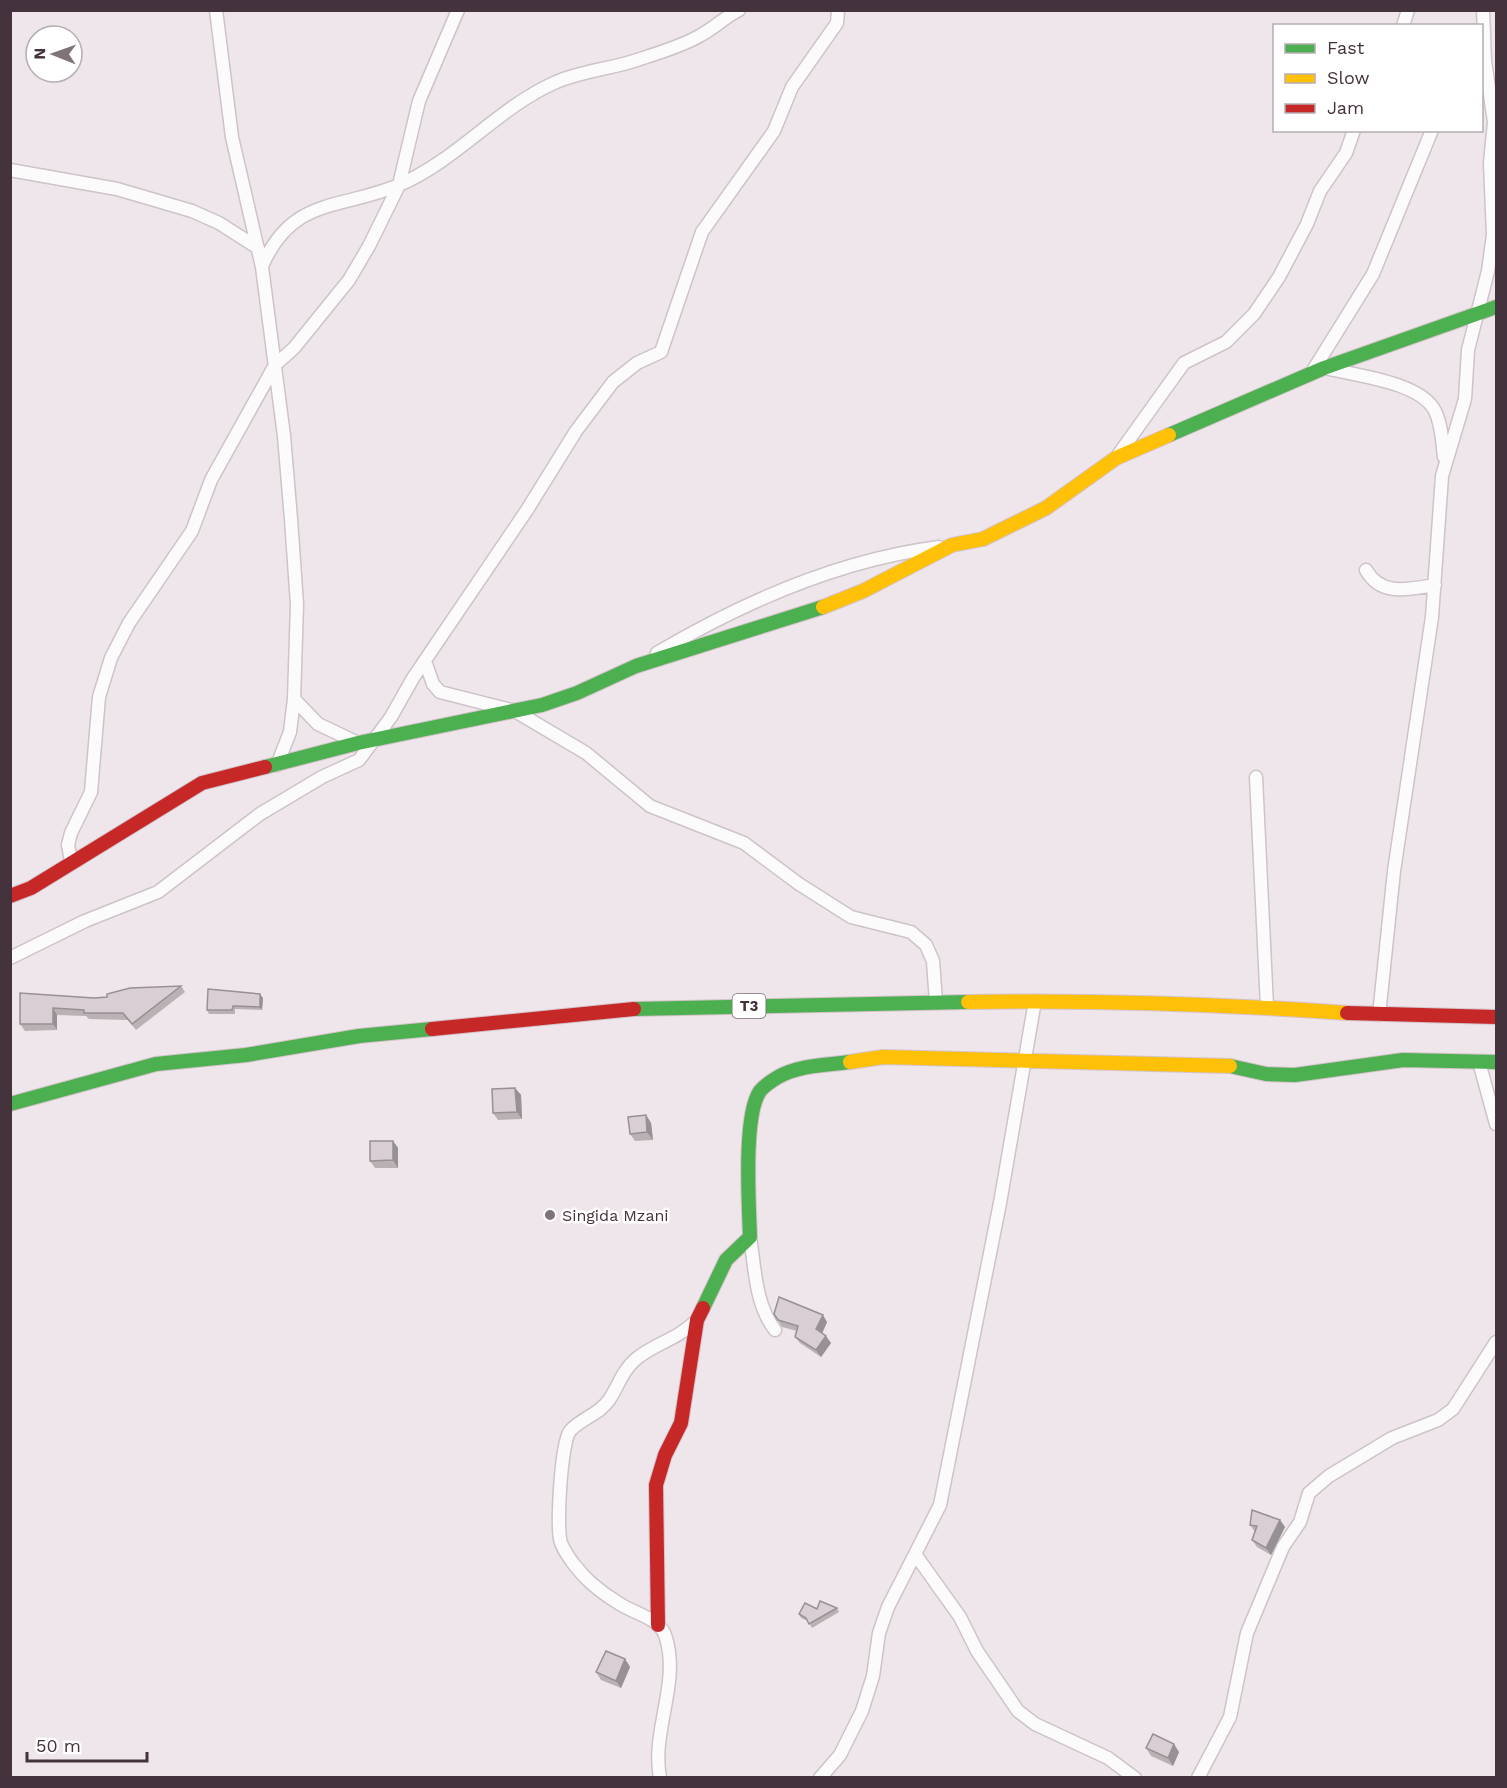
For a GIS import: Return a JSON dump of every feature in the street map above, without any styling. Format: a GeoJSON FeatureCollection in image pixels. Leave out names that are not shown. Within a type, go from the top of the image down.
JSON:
{"type":"FeatureCollection","features":[{"type":"Feature","properties":{"kind":"main road"},"geometry":{"type":"LineString","coordinates":[[10,896],[31,888],[71,861],[202,783],[365,742],[515,711],[577,693],[636,666],[810,612],[863,591],[952,545],[983,539],[1046,508],[1116,458],[1318,371],[1497,307]]}},
{"type":"Feature","properties":{"kind":"main road","name":"T3"},"geometry":{"type":"LineString","coordinates":[[10,1104],[156,1064],[246,1055],[358,1036],[630,1009],[1035,1001],[1267,1007],[1379,1015],[1497,1017]]}},
{"type":"Feature","properties":{"kind":"main road"},"geometry":{"type":"LineString","coordinates":[[658,1625],[656,1485],[665,1455],[681,1423],[697,1320],[726,1260],[750,1237],[748,1178],[752,1113],[760,1091],[777,1077],[803,1067],[883,1057],[1228,1066],[1266,1074],[1295,1075],[1403,1060],[1497,1062]]}},
{"type":"Feature","properties":{"kind":"street"},"geometry":{"type":"LineString","coordinates":[[216,10],[232,137],[262,267],[284,436],[297,604],[294,699],[290,732],[277,765]]}},
{"type":"Feature","properties":{"kind":"street"},"geometry":{"type":"LineString","coordinates":[[71,861],[68,845],[71,833],[91,792],[99,697],[111,658],[129,623],[192,531],[211,480],[274,365],[294,348],[349,280],[399,185],[419,101],[458,10]]}},
{"type":"Feature","properties":{"kind":"street"},"geometry":{"type":"LineString","coordinates":[[262,267],[278,237],[305,214],[337,202],[399,185],[452,154],[526,99],[555,82],[637,60],[700,36],[739,10]]}},
{"type":"Feature","properties":{"kind":"street"},"geometry":{"type":"LineString","coordinates":[[10,958],[85,921],[158,892],[260,814],[322,777],[359,760],[365,742],[391,717],[425,661],[527,510],[576,431],[613,382],[637,363],[661,352],[702,232],[774,131],[792,87],[837,23],[838,10]]}},
{"type":"Feature","properties":{"kind":"street"},"geometry":{"type":"LineString","coordinates":[[1444,461],[1465,399],[1468,350],[1474,316],[1488,271],[1493,235],[1490,163],[1494,122],[1484,65],[1483,10]]}},
{"type":"Feature","properties":{"kind":"street"},"geometry":{"type":"LineString","coordinates":[[1116,458],[1184,363],[1226,342],[1254,315],[1279,277],[1307,224],[1320,191],[1346,153],[1353,132]]}},
{"type":"Feature","properties":{"kind":"street"},"geometry":{"type":"LineString","coordinates":[[1379,1015],[1394,871],[1435,585],[1444,461],[1437,417],[1427,400],[1412,390],[1318,371],[1373,274],[1431,132]]}},
{"type":"Feature","properties":{"kind":"street"},"geometry":{"type":"LineString","coordinates":[[10,170],[117,189],[192,211],[219,223],[258,248]]}},
{"type":"Feature","properties":{"kind":"street"},"geometry":{"type":"LineString","coordinates":[[636,666],[747,603],[867,562],[952,545]]}},
{"type":"Feature","properties":{"kind":"street"},"geometry":{"type":"LineString","coordinates":[[1366,570],[1372,580],[1387,588],[1399,590],[1435,585]]}},
{"type":"Feature","properties":{"kind":"street"},"geometry":{"type":"LineString","coordinates":[[425,661],[433,684],[440,692],[515,711],[586,753],[650,806],[744,843],[799,884],[851,916],[905,930],[918,937],[926,945],[933,961],[936,1002]]}},
{"type":"Feature","properties":{"kind":"street"},"geometry":{"type":"LineString","coordinates":[[294,699],[318,724],[365,742]]}},
{"type":"Feature","properties":{"kind":"street"},"geometry":{"type":"LineString","coordinates":[[1256,777],[1267,1007]]}},
{"type":"Feature","properties":{"kind":"street"},"geometry":{"type":"LineString","coordinates":[[820,1778],[848,1742],[865,1704],[873,1676],[879,1633],[888,1607],[940,1505],[1026,1059],[1035,1001]]}},
{"type":"Feature","properties":{"kind":"street"},"geometry":{"type":"LineString","coordinates":[[1479,1062],[1497,1124]]}},
{"type":"Feature","properties":{"kind":"street"},"geometry":{"type":"LineString","coordinates":[[750,1237],[761,1303],[767,1320],[775,1330]]}},
{"type":"Feature","properties":{"kind":"street"},"geometry":{"type":"LineString","coordinates":[[660,1778],[660,1734],[670,1664],[666,1636],[658,1625],[620,1605],[592,1584],[578,1569],[560,1541],[561,1468],[565,1441],[571,1430],[604,1406],[626,1368],[642,1354],[678,1337],[697,1320]]}},
{"type":"Feature","properties":{"kind":"street"},"geometry":{"type":"LineString","coordinates":[[1198,1778],[1230,1717],[1247,1633],[1283,1547],[1300,1522],[1310,1493],[1329,1476],[1392,1438],[1438,1420],[1453,1409],[1497,1342]]}},
{"type":"Feature","properties":{"kind":"street"},"geometry":{"type":"LineString","coordinates":[[915,1554],[960,1617],[981,1658],[1018,1711],[1035,1724],[1108,1758],[1135,1778]]}},
{"type":"Feature","properties":{"kind":"building"},"geometry":{"type":"Polygon","coordinates":[[[181,986],[132,1024],[123,1013],[84,1013],[84,1010],[53,1008],[53,1024],[20,1024],[20,993],[94,998],[107,997],[107,994],[130,988],[181,986]]]}},
{"type":"Feature","properties":{"kind":"building"},"geometry":{"type":"Polygon","coordinates":[[[208,989],[260,994],[260,1007],[233,1006],[232,1010],[207,1010],[208,989]]]}},
{"type":"Feature","properties":{"kind":"building"},"geometry":{"type":"Polygon","coordinates":[[[515,1088],[517,1112],[493,1113],[492,1089],[515,1088]]]}},
{"type":"Feature","properties":{"kind":"building"},"geometry":{"type":"Polygon","coordinates":[[[646,1115],[647,1132],[630,1134],[628,1117],[646,1115]]]}},
{"type":"Feature","properties":{"kind":"building"},"geometry":{"type":"Polygon","coordinates":[[[370,1141],[393,1141],[393,1160],[370,1161],[370,1141]]]}},
{"type":"Feature","properties":{"kind":"building"},"geometry":{"type":"Polygon","coordinates":[[[779,1297],[823,1315],[816,1329],[826,1336],[816,1350],[795,1337],[798,1326],[778,1320],[774,1314],[779,1297]]]}},
{"type":"Feature","properties":{"kind":"building"},"geometry":{"type":"Polygon","coordinates":[[[1252,1510],[1280,1520],[1266,1548],[1252,1540],[1257,1526],[1250,1525],[1252,1510]]]}},
{"type":"Feature","properties":{"kind":"building"},"geometry":{"type":"Polygon","coordinates":[[[820,1601],[837,1608],[809,1624],[806,1618],[799,1614],[805,1603],[817,1609],[820,1601]]]}},
{"type":"Feature","properties":{"kind":"building"},"geometry":{"type":"Polygon","coordinates":[[[606,1651],[625,1659],[616,1681],[596,1672],[606,1651]]]}},
{"type":"Feature","properties":{"kind":"building"},"geometry":{"type":"Polygon","coordinates":[[[1153,1734],[1174,1744],[1168,1758],[1146,1748],[1153,1734]]]}},
{"type":"Feature","properties":{"kind":"traffic: fast"},"geometry":{"type":"LineString","coordinates":[[1169,435],[1324,368],[1496,307]]}},
{"type":"Feature","properties":{"kind":"traffic: fast"},"geometry":{"type":"LineString","coordinates":[[265,767],[358,743],[542,705],[577,693],[636,666],[823,607]]}},
{"type":"Feature","properties":{"kind":"traffic: fast"},"geometry":{"type":"LineString","coordinates":[[634,1009],[968,1002]]}},
{"type":"Feature","properties":{"kind":"traffic: fast"},"geometry":{"type":"LineString","coordinates":[[10,1104],[156,1064],[246,1055],[359,1036],[432,1029]]}},
{"type":"Feature","properties":{"kind":"traffic: fast"},"geometry":{"type":"LineString","coordinates":[[1230,1066],[1266,1074],[1295,1075],[1403,1060],[1496,1062]]}},
{"type":"Feature","properties":{"kind":"traffic: fast"},"geometry":{"type":"LineString","coordinates":[[703,1308],[726,1260],[750,1237],[749,1140],[751,1120],[760,1091],[778,1077],[794,1070],[850,1062]]}},
{"type":"Feature","properties":{"kind":"traffic: slow"},"geometry":{"type":"LineString","coordinates":[[823,607],[863,591],[952,545],[983,539],[1046,508],[1116,458],[1169,435]]}},
{"type":"Feature","properties":{"kind":"traffic: slow"},"geometry":{"type":"LineString","coordinates":[[968,1002],[1158,1003],[1347,1013]]}},
{"type":"Feature","properties":{"kind":"traffic: slow"},"geometry":{"type":"LineString","coordinates":[[850,1062],[883,1057],[1230,1066]]}},
{"type":"Feature","properties":{"kind":"traffic: jam"},"geometry":{"type":"LineString","coordinates":[[10,896],[31,888],[202,783],[265,767]]}},
{"type":"Feature","properties":{"kind":"traffic: jam"},"geometry":{"type":"LineString","coordinates":[[432,1029],[634,1009]]}},
{"type":"Feature","properties":{"kind":"traffic: jam"},"geometry":{"type":"LineString","coordinates":[[1347,1013],[1496,1017]]}},
{"type":"Feature","properties":{"kind":"traffic: jam"},"geometry":{"type":"LineString","coordinates":[[658,1625],[656,1485],[665,1455],[681,1423],[697,1320],[703,1308]]}},
{"type":"Feature","properties":{"kind":"place","name":"Singida Mzani"},"geometry":{"type":"Point","coordinates":[550,1215]}}]}
